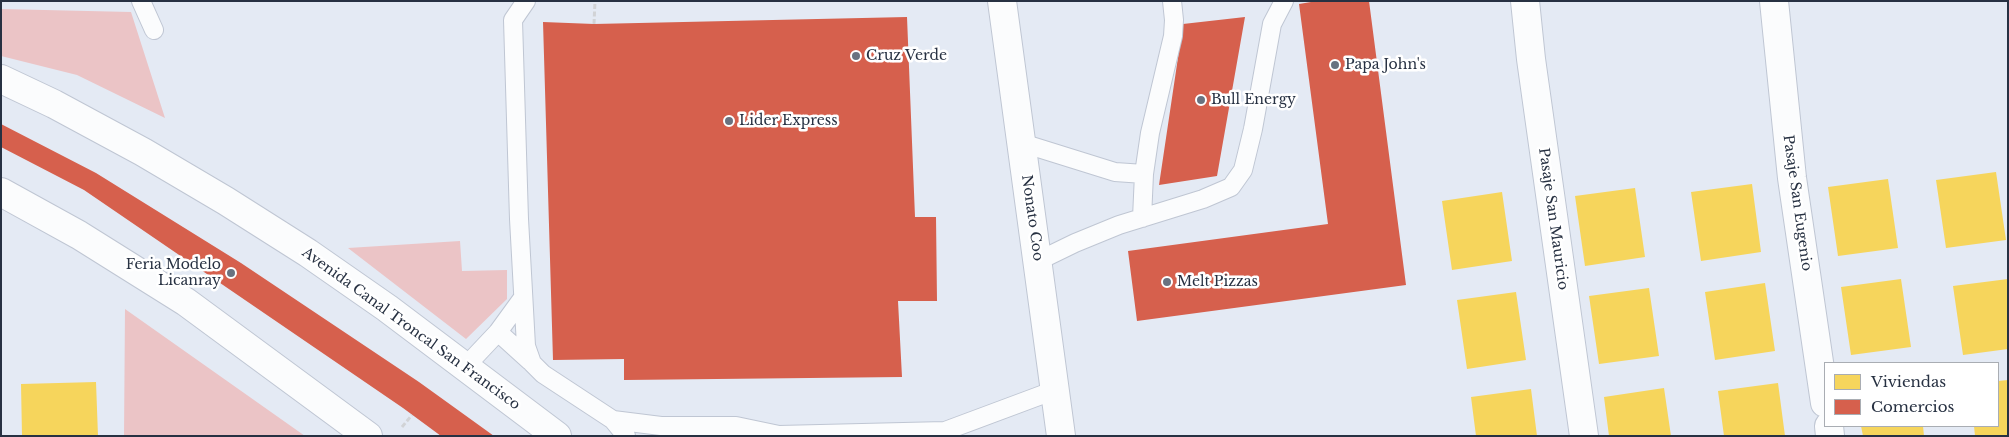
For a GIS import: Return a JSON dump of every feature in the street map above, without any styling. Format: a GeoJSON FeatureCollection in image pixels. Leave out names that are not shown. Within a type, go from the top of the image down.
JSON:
{"type":"FeatureCollection","features":[{"type":"Feature","properties":{"kind":"street","name":"Nonato Coo"},"geometry":{"type":"LineString","coordinates":[[1002,1],[1062,436]]}},
{"type":"Feature","properties":{"kind":"street","name":"Pasaje San Mauricio"},"geometry":{"type":"LineString","coordinates":[[1525,1],[1531,59],[1584,436]]}},
{"type":"Feature","properties":{"kind":"street","name":"Pasaje San Eugenio"},"geometry":{"type":"LineString","coordinates":[[1774,1],[1792,178],[1824,397]]}},
{"type":"Feature","properties":{"kind":"street","name":"Avenida Canal Troncal San Francisco"},"geometry":{"type":"LineString","coordinates":[[1,79],[54,104],[143,152],[226,201],[308,253],[387,308],[464,368],[557,436]]}},
{"type":"Feature","properties":{"kind":"street"},"geometry":{"type":"LineString","coordinates":[[1,192],[79,235],[186,302],[368,436]]}},
{"type":"Feature","properties":{"kind":"lane"},"geometry":{"type":"LineString","coordinates":[[141,1],[154,30]]}},
{"type":"Feature","properties":{"kind":"lane"},"geometry":{"type":"LineString","coordinates":[[526,1],[513,20],[522,299],[526,346],[532,363]]}},
{"type":"Feature","properties":{"kind":"lane"},"geometry":{"type":"LineString","coordinates":[[1142,218],[1144,174],[1150,133],[1173,36],[1172,1]]}},
{"type":"Feature","properties":{"kind":"lane"},"geometry":{"type":"LineString","coordinates":[[1038,261],[1075,243],[1231,188],[1243,170],[1253,129],[1272,24],[1284,1]]}},
{"type":"Feature","properties":{"kind":"lane"},"geometry":{"type":"LineString","coordinates":[[1022,143],[1116,172],[1144,174]]}},
{"type":"Feature","properties":{"kind":"lane"},"geometry":{"type":"LineString","coordinates":[[464,368],[498,332],[522,299]]}},
{"type":"Feature","properties":{"kind":"lane"},"geometry":{"type":"LineString","coordinates":[[498,332],[543,374],[613,420],[626,436]]}},
{"type":"Feature","properties":{"kind":"lane"},"geometry":{"type":"LineString","coordinates":[[613,420],[661,426],[736,426],[779,436],[946,431],[1055,390]]}},
{"type":"Feature","properties":{"kind":"path"},"geometry":{"type":"LineString","coordinates":[[594,24],[595,1]]}},
{"type":"Feature","properties":{"kind":"shaded area"},"geometry":{"type":"Polygon","coordinates":[[[1,9],[131,12],[165,118],[77,75],[1,56],[1,9]]]}},
{"type":"Feature","properties":{"kind":"shaded area"},"geometry":{"type":"Polygon","coordinates":[[[460,241],[462,271],[507,270],[507,299],[466,339],[348,248],[460,241]]]}},
{"type":"Feature","properties":{"kind":"shaded area"},"geometry":{"type":"Polygon","coordinates":[[[125,309],[305,436],[124,436],[125,309]]]}},
{"type":"Feature","properties":{"kind":"building: Viviendas"},"geometry":{"type":"Polygon","coordinates":[[[1996,172],[2006,240],[1946,248],[1936,180],[1996,172]]]}},
{"type":"Feature","properties":{"kind":"building: Viviendas"},"geometry":{"type":"Polygon","coordinates":[[[1888,179],[1898,248],[1838,256],[1828,187],[1888,179]]]}},
{"type":"Feature","properties":{"kind":"building: Viviendas"},"geometry":{"type":"Polygon","coordinates":[[[1752,184],[1761,252],[1701,261],[1691,192],[1752,184]]]}},
{"type":"Feature","properties":{"kind":"building: Viviendas"},"geometry":{"type":"Polygon","coordinates":[[[1635,188],[1645,257],[1585,266],[1575,196],[1635,188]]]}},
{"type":"Feature","properties":{"kind":"building: Viviendas"},"geometry":{"type":"Polygon","coordinates":[[[1502,192],[1512,261],[1452,270],[1442,201],[1502,192]]]}},
{"type":"Feature","properties":{"kind":"building: Viviendas"},"geometry":{"type":"Polygon","coordinates":[[[1901,279],[1911,347],[1851,355],[1841,287],[1901,279]]]}},
{"type":"Feature","properties":{"kind":"building: Viviendas"},"geometry":{"type":"Polygon","coordinates":[[[2008,279],[2008,349],[1963,355],[1953,286],[2008,279]]]}},
{"type":"Feature","properties":{"kind":"building: Viviendas"},"geometry":{"type":"Polygon","coordinates":[[[1765,283],[1775,351],[1715,360],[1705,292],[1765,283]]]}},
{"type":"Feature","properties":{"kind":"building: Viviendas"},"geometry":{"type":"Polygon","coordinates":[[[1649,288],[1659,356],[1599,364],[1589,296],[1649,288]]]}},
{"type":"Feature","properties":{"kind":"building: Viviendas"},"geometry":{"type":"Polygon","coordinates":[[[1516,292],[1526,360],[1467,369],[1457,300],[1516,292]]]}},
{"type":"Feature","properties":{"kind":"building: Viviendas"},"geometry":{"type":"Polygon","coordinates":[[[2008,380],[2008,436],[1975,436],[1974,427],[1999,427],[1999,381],[2008,380]]]}},
{"type":"Feature","properties":{"kind":"building: Viviendas"},"geometry":{"type":"Polygon","coordinates":[[[96,382],[98,436],[22,436],[21,384],[96,382]]]}},
{"type":"Feature","properties":{"kind":"building: Viviendas"},"geometry":{"type":"Polygon","coordinates":[[[1778,383],[1785,436],[1724,436],[1718,391],[1778,383]]]}},
{"type":"Feature","properties":{"kind":"building: Viviendas"},"geometry":{"type":"Polygon","coordinates":[[[1664,388],[1671,436],[1609,436],[1604,397],[1664,388]]]}},
{"type":"Feature","properties":{"kind":"building: Viviendas"},"geometry":{"type":"Polygon","coordinates":[[[1531,389],[1537,436],[1476,436],[1471,397],[1531,389]]]}},
{"type":"Feature","properties":{"kind":"building: Viviendas"},"geometry":{"type":"Polygon","coordinates":[[[1861,427],[1923,427],[1924,436],[1863,436],[1861,427]]]}},
{"type":"Feature","properties":{"kind":"building: Comercios"},"geometry":{"type":"Polygon","coordinates":[[[1317,1],[1369,1],[1406,285],[1137,321],[1128,251],[1328,224],[1299,4],[1317,1]]]}},
{"type":"Feature","properties":{"kind":"building: Comercios","name":"Lider Express"},"geometry":{"type":"Polygon","coordinates":[[[907,17],[915,217],[936,217],[937,301],[898,301],[902,377],[624,380],[624,359],[553,360],[543,22],[594,24],[907,17]]]}},
{"type":"Feature","properties":{"kind":"building: Comercios","name":"Bull Energy"},"geometry":{"type":"Polygon","coordinates":[[[1245,17],[1217,176],[1159,185],[1183,24],[1245,17]]]}},
{"type":"Feature","properties":{"kind":"building: Comercios","name":"Feria Modelo Licanray"},"geometry":{"type":"Polygon","coordinates":[[[1,124],[96,173],[241,263],[419,382],[494,436],[441,436],[84,190],[1,147],[1,124]]]}},
{"type":"Feature","properties":{"kind":"place","name":"Cruz Verde"},"geometry":{"type":"Point","coordinates":[856,56]}},
{"type":"Feature","properties":{"kind":"place","name":"Papa John's"},"geometry":{"type":"Point","coordinates":[1335,65]}},
{"type":"Feature","properties":{"kind":"place","name":"Bull Energy"},"geometry":{"type":"Point","coordinates":[1201,100]}},
{"type":"Feature","properties":{"kind":"place","name":"Lider Express"},"geometry":{"type":"Point","coordinates":[729,121]}},
{"type":"Feature","properties":{"kind":"place","name":"Feria Modelo Licanray"},"geometry":{"type":"Point","coordinates":[231,273]}},
{"type":"Feature","properties":{"kind":"place","name":"Melt Pizzas"},"geometry":{"type":"Point","coordinates":[1167,282]}}]}
